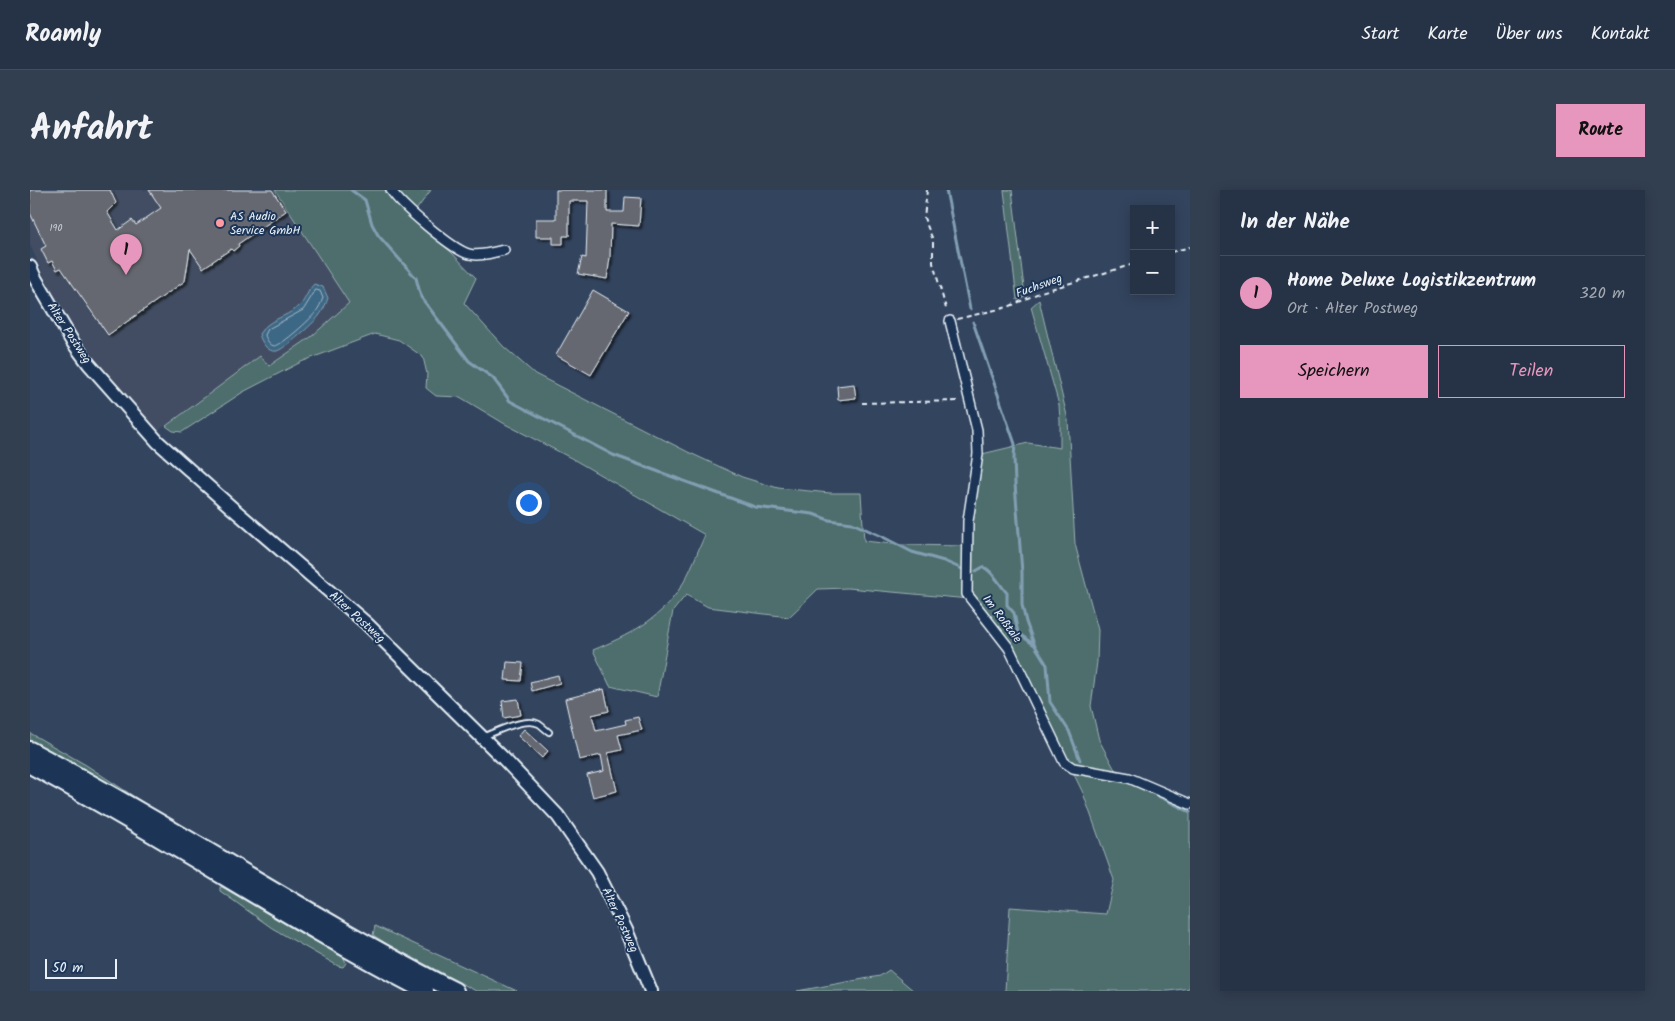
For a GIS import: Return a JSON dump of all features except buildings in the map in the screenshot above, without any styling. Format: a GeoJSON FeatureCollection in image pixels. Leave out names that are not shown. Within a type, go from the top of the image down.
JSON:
{"type":"FeatureCollection","features":[{"type":"Feature","properties":{"kind":"highway"},"geometry":{"type":"LineString","coordinates":[[30,750],[143,813],[339,928],[455,991]]}},
{"type":"Feature","properties":{"kind":"highway"},"geometry":{"type":"LineString","coordinates":[[30,765],[425,991]]}},
{"type":"Feature","properties":{"kind":"street"},"geometry":{"type":"LineString","coordinates":[[391,190],[416,216],[457,249],[471,255],[504,250]]}},
{"type":"Feature","properties":{"kind":"street","name":"Alter Postweg"},"geometry":{"type":"LineString","coordinates":[[30,267],[62,325],[83,356],[115,395],[158,442],[238,514],[366,623],[482,737],[558,816],[597,872],[626,930],[651,991]]}},
{"type":"Feature","properties":{"kind":"street","name":"Im Roßtale"},"geometry":{"type":"LineString","coordinates":[[950,321],[977,430],[978,454],[968,521],[967,594],[1009,648],[1064,762],[1074,768],[1129,778],[1190,804]]}},
{"type":"Feature","properties":{"kind":"lane"},"geometry":{"type":"LineString","coordinates":[[482,737],[529,722],[539,724],[549,732]]}},
{"type":"Feature","properties":{"kind":"path"},"geometry":{"type":"LineString","coordinates":[[927,190],[924,218],[933,240],[933,263],[950,321]]}},
{"type":"Feature","properties":{"kind":"path"},"geometry":{"type":"LineString","coordinates":[[1175,251],[1190,247]]}},
{"type":"Feature","properties":{"kind":"path","name":"Fuchsweg"},"geometry":{"type":"LineString","coordinates":[[950,321],[1008,307],[1041,292],[1130,265]]}},
{"type":"Feature","properties":{"kind":"path"},"geometry":{"type":"LineString","coordinates":[[862,403],[971,401]]}},
{"type":"Feature","properties":{"kind":"shaded area"},"geometry":{"type":"Polygon","coordinates":[[[30,190],[275,190],[349,303],[311,337],[268,366],[260,356],[158,431],[140,414],[110,378],[74,329],[48,284],[30,245],[30,190]]]}},
{"type":"Feature","properties":{"kind":"green space"},"geometry":{"type":"Polygon","coordinates":[[[275,190],[431,190],[411,217],[451,252],[476,278],[464,303],[504,347],[535,374],[688,452],[742,477],[778,488],[830,493],[861,493],[864,541],[902,545],[968,546],[978,455],[1028,443],[1060,448],[1059,405],[1031,307],[1039,300],[1068,420],[1075,544],[1098,630],[1097,662],[1091,706],[1099,740],[1114,768],[1128,783],[1190,811],[1190,988],[1169,991],[1005,991],[1010,907],[1106,914],[1114,880],[1083,793],[1065,756],[1007,648],[969,599],[848,588],[818,589],[789,617],[708,607],[686,595],[673,611],[657,697],[610,686],[593,650],[642,626],[663,609],[684,582],[705,535],[460,397],[436,396],[426,388],[427,374],[423,357],[399,340],[375,334],[301,362],[243,392],[182,432],[173,431],[166,426],[260,356],[269,366],[311,337],[349,303],[275,190]]]}},
{"type":"Feature","properties":{"kind":"green space"},"geometry":{"type":"Polygon","coordinates":[[[1004,190],[1012,190],[1025,296],[1017,300],[1004,190]]]}},
{"type":"Feature","properties":{"kind":"green space"},"geometry":{"type":"Polygon","coordinates":[[[30,733],[86,765],[150,807],[148,808],[30,743],[30,733]]]}},
{"type":"Feature","properties":{"kind":"green space"},"geometry":{"type":"Polygon","coordinates":[[[220,887],[344,958],[346,963],[343,967],[338,966],[272,928],[220,891],[220,887]]]}},
{"type":"Feature","properties":{"kind":"green space"},"geometry":{"type":"Polygon","coordinates":[[[375,926],[517,991],[476,991],[373,935],[375,926]]]}},
{"type":"Feature","properties":{"kind":"green space"},"geometry":{"type":"Polygon","coordinates":[[[889,970],[914,991],[797,991],[880,976],[889,970]]]}},
{"type":"Feature","properties":{"kind":"water"},"geometry":{"type":"Polygon","coordinates":[[[314,284],[323,287],[328,298],[320,314],[306,329],[281,349],[273,351],[267,348],[259,334],[267,325],[293,311],[300,305],[314,284]]]}},
{"type":"Feature","properties":{"kind":"waterway"},"geometry":{"type":"LineString","coordinates":[[351,190],[365,200],[372,224],[378,235],[416,278],[421,297],[469,361],[493,378],[510,401],[613,455],[755,507],[813,514],[829,520],[852,523],[912,552],[944,561],[962,569]]}},
{"type":"Feature","properties":{"kind":"waterway"},"geometry":{"type":"LineString","coordinates":[[946,190],[970,309]]}},
{"type":"Feature","properties":{"kind":"waterway"},"geometry":{"type":"LineString","coordinates":[[973,322],[1015,444],[1015,484],[1022,572],[1022,605],[1026,622],[1034,644],[1047,665],[1050,702],[1069,731],[1080,760]]}},
{"type":"Feature","properties":{"kind":"waterway"},"geometry":{"type":"LineString","coordinates":[[976,571],[983,567],[996,578],[1007,593],[1007,605],[1014,613],[1018,633],[1033,644]]}},
{"type":"Feature","properties":{"kind":"waterway"},"geometry":{"type":"LineString","coordinates":[[1146,790],[1190,812]]}},
{"type":"Feature","properties":{"kind":"place","name":"AS Audio Service GmbH"},"geometry":{"type":"Point","coordinates":[220,223]}},
{"type":"Feature","properties":{"kind":"place","name":"Home Deluxe Logistikzentrum"},"geometry":{"type":"Point","coordinates":[126,275]}}]}
